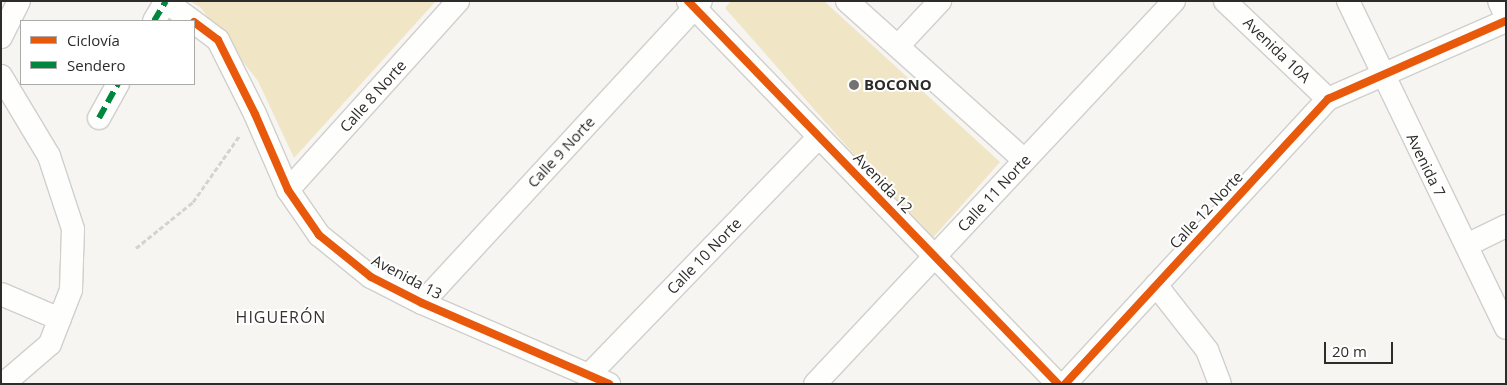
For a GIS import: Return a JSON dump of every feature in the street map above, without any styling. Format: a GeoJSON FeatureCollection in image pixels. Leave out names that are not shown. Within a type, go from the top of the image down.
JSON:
{"type":"FeatureCollection","features":[{"type":"Feature","properties":{"kind":"street"},"geometry":{"type":"LineString","coordinates":[[1,37],[19,1]]}},
{"type":"Feature","properties":{"kind":"street"},"geometry":{"type":"LineString","coordinates":[[155,20],[166,1]]}},
{"type":"Feature","properties":{"kind":"street","name":"Avenida 13"},"geometry":{"type":"LineString","coordinates":[[166,1],[190,20]]}},
{"type":"Feature","properties":{"kind":"street","name":"Calle 8 Norte"},"geometry":{"type":"LineString","coordinates":[[288,190],[458,1]]}},
{"type":"Feature","properties":{"kind":"street"},"geometry":{"type":"LineString","coordinates":[[847,1],[1024,160]]}},
{"type":"Feature","properties":{"kind":"street"},"geometry":{"type":"LineString","coordinates":[[898,46],[940,1]]}},
{"type":"Feature","properties":{"kind":"street","name":"Calle 11 Norte"},"geometry":{"type":"LineString","coordinates":[[814,384],[1174,1]]}},
{"type":"Feature","properties":{"kind":"street","name":"Avenida 10A"},"geometry":{"type":"LineString","coordinates":[[1225,1],[1328,99]]}},
{"type":"Feature","properties":{"kind":"street","name":"Avenida 7"},"geometry":{"type":"LineString","coordinates":[[1348,1],[1382,76],[1506,328]]}},
{"type":"Feature","properties":{"kind":"street"},"geometry":{"type":"LineString","coordinates":[[1499,1],[1506,16]]}},
{"type":"Feature","properties":{"kind":"street","name":"Avenida 12"},"geometry":{"type":"LineString","coordinates":[[694,4],[1058,384]]}},
{"type":"Feature","properties":{"kind":"street","name":"Calle 9 Norte"},"geometry":{"type":"LineString","coordinates":[[422,303],[694,4]]}},
{"type":"Feature","properties":{"kind":"street","name":"Calle 12 Norte"},"geometry":{"type":"LineString","coordinates":[[1065,384],[1328,99],[1506,21]]}},
{"type":"Feature","properties":{"kind":"street","name":"Avenida 13"},"geometry":{"type":"LineString","coordinates":[[195,23],[218,40],[256,114],[288,190],[319,235],[371,277],[422,303],[599,380]]}},
{"type":"Feature","properties":{"kind":"street"},"geometry":{"type":"LineString","coordinates":[[1,76],[49,156],[73,229],[71,290],[50,344],[7,381],[1,382]]}},
{"type":"Feature","properties":{"kind":"street"},"geometry":{"type":"LineString","coordinates":[[98,118],[117,85]]}},
{"type":"Feature","properties":{"kind":"street","name":"Calle 10 Norte"},"geometry":{"type":"LineString","coordinates":[[599,380],[819,136]]}},
{"type":"Feature","properties":{"kind":"street"},"geometry":{"type":"LineString","coordinates":[[1466,245],[1506,226]]}},
{"type":"Feature","properties":{"kind":"street"},"geometry":{"type":"LineString","coordinates":[[1156,284],[1207,350],[1220,384]]}},
{"type":"Feature","properties":{"kind":"street"},"geometry":{"type":"LineString","coordinates":[[1,294],[60,319]]}},
{"type":"Feature","properties":{"kind":"path"},"geometry":{"type":"LineString","coordinates":[[136,248],[193,202],[256,114]]}},
{"type":"Feature","properties":{"kind":"shaded area"},"geometry":{"type":"Polygon","coordinates":[[[190,1],[436,1],[294,158],[258,81],[200,7],[190,1]]]}},
{"type":"Feature","properties":{"kind":"shaded area","name":"BOCONO"},"geometry":{"type":"Polygon","coordinates":[[[731,1],[824,1],[1000,162],[930,241],[725,8],[731,1]]]}},
{"type":"Feature","properties":{"kind":"marked path"},"geometry":{"type":"LineString","coordinates":[[155,20],[166,1]]}},
{"type":"Feature","properties":{"kind":"marked path"},"geometry":{"type":"LineString","coordinates":[[99,118],[117,85]]}},
{"type":"Feature","properties":{"kind":"cycle path"},"geometry":{"type":"LineString","coordinates":[[688,1],[1058,384]]}},
{"type":"Feature","properties":{"kind":"cycle path"},"geometry":{"type":"LineString","coordinates":[[1065,384],[1328,99],[1506,21]]}},
{"type":"Feature","properties":{"kind":"cycle path"},"geometry":{"type":"LineString","coordinates":[[195,23],[218,40],[255,114],[288,190],[319,235],[371,277],[422,303],[609,384]]}},
{"type":"Feature","properties":{"kind":"place","name":"BOCONO"},"geometry":{"type":"Point","coordinates":[854,85]}},
{"type":"Feature","properties":{"kind":"district","name":"HIGUERÓN"},"geometry":{"type":"Point","coordinates":[281,317]}}]}
